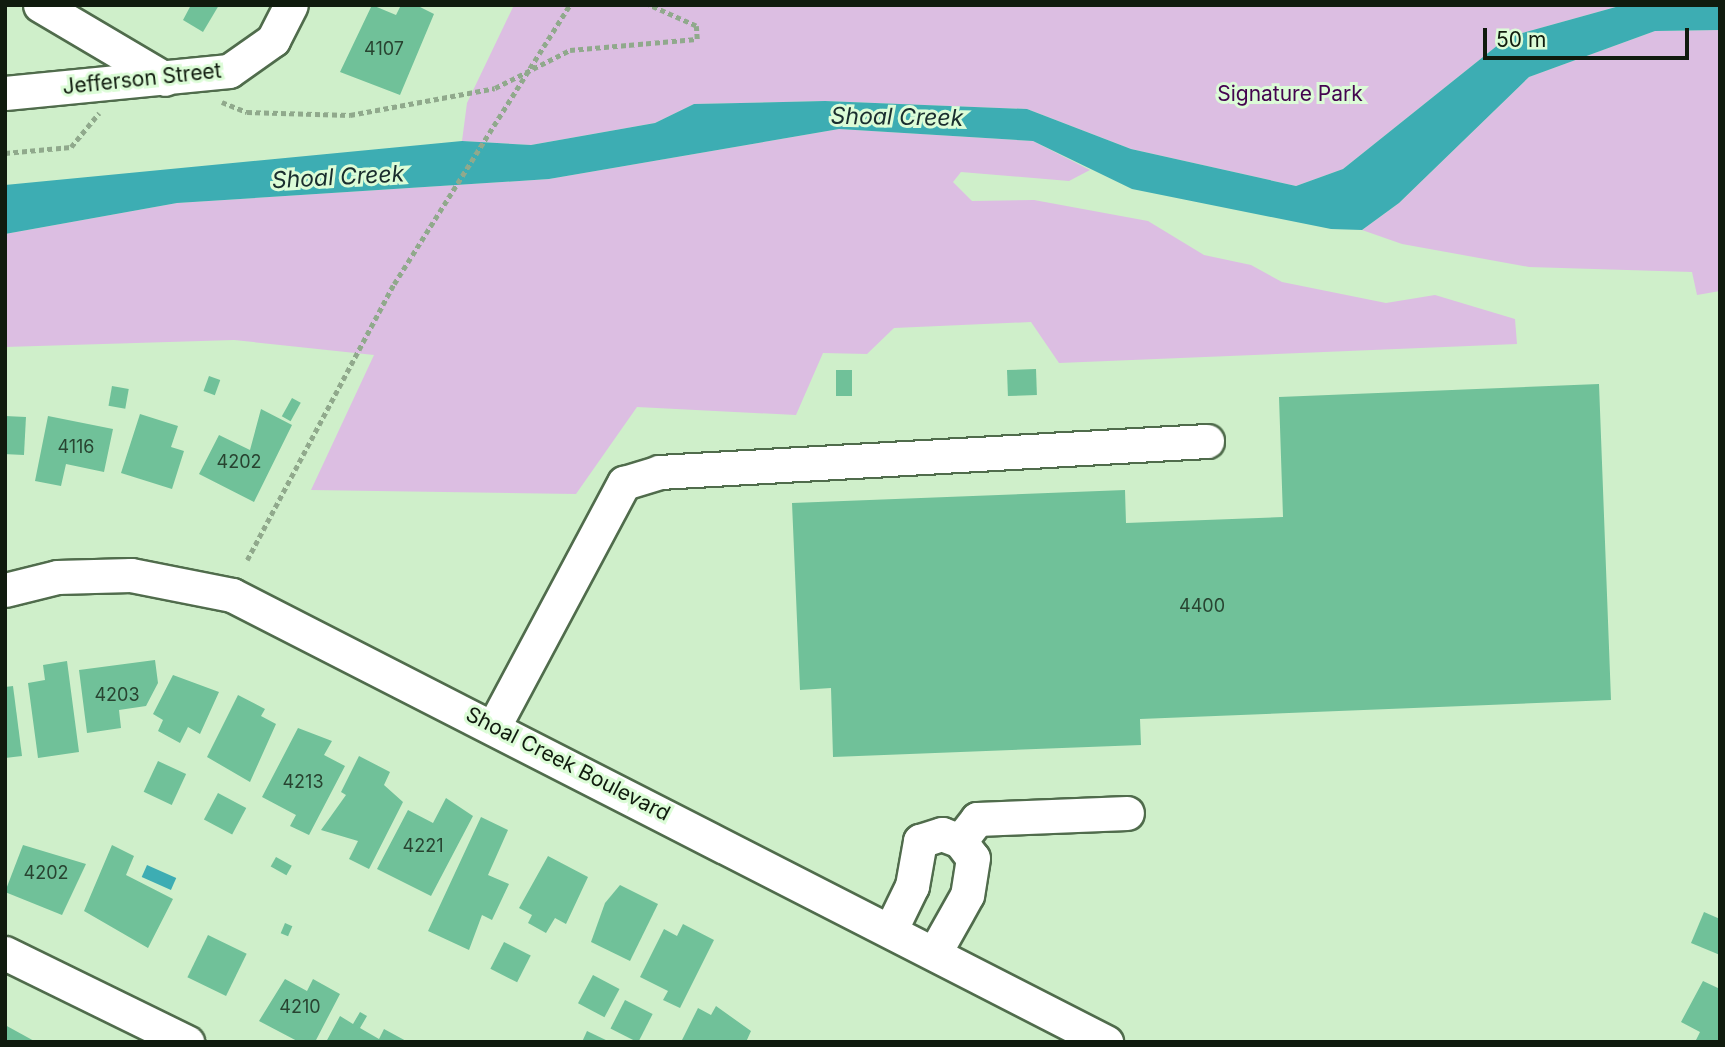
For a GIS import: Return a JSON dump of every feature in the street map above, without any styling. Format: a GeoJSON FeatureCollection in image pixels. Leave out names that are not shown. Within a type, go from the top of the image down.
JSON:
{"type":"FeatureCollection","features":[{"type":"Feature","properties":{"kind":"street"},"geometry":{"type":"LineString","coordinates":[[40,5],[165,79]]}},
{"type":"Feature","properties":{"kind":"street","name":"Jefferson Street"},"geometry":{"type":"LineString","coordinates":[[5,93],[229,71],[273,40],[291,5]]}},
{"type":"Feature","properties":{"kind":"street"},"geometry":{"type":"LineString","coordinates":[[494,726],[624,483],[659,472],[1207,441]]}},
{"type":"Feature","properties":{"kind":"street","name":"Shoal Creek Boulevard"},"geometry":{"type":"LineString","coordinates":[[5,590],[95,575],[191,583],[232,595],[891,929],[1106,1042]]}},
{"type":"Feature","properties":{"kind":"street"},"geometry":{"type":"LineString","coordinates":[[960,841],[977,819],[1127,813]]}},
{"type":"Feature","properties":{"kind":"street"},"geometry":{"type":"LineString","coordinates":[[891,929],[915,867],[920,841],[942,834],[960,841],[973,858],[967,895],[935,952]]}},
{"type":"Feature","properties":{"kind":"street"},"geometry":{"type":"LineString","coordinates":[[5,953],[187,1042]]}},
{"type":"Feature","properties":{"kind":"path"},"geometry":{"type":"LineString","coordinates":[[247,560],[394,284],[569,5]]}},
{"type":"Feature","properties":{"kind":"path"},"geometry":{"type":"LineString","coordinates":[[207,74],[227,108],[247,112],[350,114],[437,101],[532,74],[570,50],[697,38],[696,26],[649,5]]}},
{"type":"Feature","properties":{"kind":"path"},"geometry":{"type":"LineString","coordinates":[[5,153],[71,147],[96,119],[101,85]]}},
{"type":"Feature","properties":{"kind":"green space","name":"Signature Park"},"geometry":{"type":"Polygon","coordinates":[[[514,5],[1623,5],[1508,37],[1343,169],[1296,186],[1131,149],[1027,109],[825,101],[694,104],[655,123],[531,145],[462,141],[467,103],[514,5]]]}},
{"type":"Feature","properties":{"kind":"green space"},"geometry":{"type":"Polygon","coordinates":[[[1720,30],[1720,291],[1697,295],[1692,272],[1529,267],[1402,244],[1362,230],[1399,203],[1529,77],[1655,31],[1720,30]]]}},
{"type":"Feature","properties":{"kind":"green space"},"geometry":{"type":"Polygon","coordinates":[[[839,129],[1033,141],[1090,170],[1069,181],[961,172],[953,182],[972,201],[1034,200],[1148,221],[1204,255],[1251,265],[1282,282],[1386,303],[1435,295],[1515,319],[1517,344],[1059,363],[1031,322],[894,328],[867,354],[823,353],[796,415],[637,407],[576,494],[311,490],[374,355],[234,340],[5,347],[5,234],[177,203],[549,179],[839,129]]]}},
{"type":"Feature","properties":{"kind":"water","name":"Shoal Creek"},"geometry":{"type":"Polygon","coordinates":[[[1623,5],[1720,5],[1720,30],[1655,31],[1529,77],[1399,203],[1362,230],[1331,229],[1132,189],[1033,141],[839,129],[549,179],[177,203],[5,234],[5,185],[462,141],[531,145],[655,123],[694,104],[825,101],[1027,109],[1131,149],[1296,186],[1343,169],[1508,37],[1623,5]]]}},
{"type":"Feature","properties":{"kind":"water"},"geometry":{"type":"Polygon","coordinates":[[[147,865],[176,878],[171,890],[142,877],[147,865]]]}},
{"type":"Feature","properties":{"kind":"building"},"geometry":{"type":"Polygon","coordinates":[[[191,5],[219,5],[203,32],[183,20],[191,5]]]}},
{"type":"Feature","properties":{"kind":"building"},"geometry":{"type":"Polygon","coordinates":[[[372,5],[396,15],[401,5],[416,5],[434,14],[400,95],[340,72],[372,5]]]}},
{"type":"Feature","properties":{"kind":"building"},"geometry":{"type":"Polygon","coordinates":[[[1036,369],[1037,395],[1008,396],[1007,370],[1036,369]]]}},
{"type":"Feature","properties":{"kind":"building"},"geometry":{"type":"Polygon","coordinates":[[[836,370],[852,370],[852,396],[836,396],[836,370]]]}},
{"type":"Feature","properties":{"kind":"building"},"geometry":{"type":"Polygon","coordinates":[[[209,376],[220,380],[215,395],[204,391],[209,376]]]}},
{"type":"Feature","properties":{"kind":"building"},"geometry":{"type":"Polygon","coordinates":[[[1599,384],[1611,700],[1140,719],[1141,745],[833,757],[831,688],[800,690],[792,503],[1125,490],[1126,523],[1283,517],[1279,397],[1599,384]]]}},
{"type":"Feature","properties":{"kind":"building"},"geometry":{"type":"Polygon","coordinates":[[[112,386],[129,389],[125,409],[109,406],[112,386]]]}},
{"type":"Feature","properties":{"kind":"building"},"geometry":{"type":"Polygon","coordinates":[[[292,398],[301,403],[291,421],[282,416],[292,398]]]}},
{"type":"Feature","properties":{"kind":"building"},"geometry":{"type":"Polygon","coordinates":[[[261,409],[292,425],[254,502],[199,474],[219,435],[250,450],[261,409]]]}},
{"type":"Feature","properties":{"kind":"building"},"geometry":{"type":"Polygon","coordinates":[[[140,414],[178,426],[171,447],[184,451],[172,489],[121,473],[140,414]]]}},
{"type":"Feature","properties":{"kind":"building"},"geometry":{"type":"Polygon","coordinates":[[[5,416],[26,417],[24,455],[5,454],[5,416]]]}},
{"type":"Feature","properties":{"kind":"building"},"geometry":{"type":"Polygon","coordinates":[[[48,416],[113,429],[104,472],[66,464],[61,486],[35,481],[48,416]]]}},
{"type":"Feature","properties":{"kind":"building"},"geometry":{"type":"Polygon","coordinates":[[[155,660],[158,683],[146,706],[119,710],[121,728],[87,733],[79,670],[155,660]]]}},
{"type":"Feature","properties":{"kind":"building"},"geometry":{"type":"Polygon","coordinates":[[[67,661],[79,752],[38,758],[28,683],[45,680],[43,665],[67,661]]]}},
{"type":"Feature","properties":{"kind":"building"},"geometry":{"type":"Polygon","coordinates":[[[173,675],[219,692],[200,734],[188,727],[180,743],[158,731],[163,720],[153,714],[173,675]]]}},
{"type":"Feature","properties":{"kind":"building"},"geometry":{"type":"Polygon","coordinates":[[[13,686],[22,756],[5,758],[5,687],[13,686]]]}},
{"type":"Feature","properties":{"kind":"building"},"geometry":{"type":"Polygon","coordinates":[[[238,695],[265,709],[261,716],[276,724],[250,782],[207,757],[238,695]]]}},
{"type":"Feature","properties":{"kind":"building"},"geometry":{"type":"Polygon","coordinates":[[[298,728],[332,741],[324,755],[345,766],[309,835],[290,826],[296,815],[262,797],[298,728]]]}},
{"type":"Feature","properties":{"kind":"building"},"geometry":{"type":"Polygon","coordinates":[[[359,756],[390,772],[384,785],[403,802],[369,869],[349,859],[358,841],[321,830],[346,795],[341,792],[359,756]]]}},
{"type":"Feature","properties":{"kind":"building"},"geometry":{"type":"Polygon","coordinates":[[[158,761],[186,774],[172,805],[144,792],[158,761]]]}},
{"type":"Feature","properties":{"kind":"building"},"geometry":{"type":"Polygon","coordinates":[[[218,793],[246,808],[232,835],[204,819],[218,793]]]}},
{"type":"Feature","properties":{"kind":"building"},"geometry":{"type":"Polygon","coordinates":[[[446,798],[473,816],[431,896],[377,869],[408,810],[433,823],[446,798]]]}},
{"type":"Feature","properties":{"kind":"building"},"geometry":{"type":"Polygon","coordinates":[[[481,817],[508,830],[488,875],[509,884],[492,920],[482,915],[469,950],[428,931],[481,817]]]}},
{"type":"Feature","properties":{"kind":"building"},"geometry":{"type":"Polygon","coordinates":[[[23,845],[86,864],[62,915],[5,892],[23,845]]]}},
{"type":"Feature","properties":{"kind":"building"},"geometry":{"type":"Polygon","coordinates":[[[112,845],[134,856],[126,875],[173,899],[148,948],[84,911],[112,845]]]}},
{"type":"Feature","properties":{"kind":"building"},"geometry":{"type":"Polygon","coordinates":[[[548,856],[588,877],[566,924],[555,918],[546,933],[528,923],[532,915],[519,908],[548,856]]]}},
{"type":"Feature","properties":{"kind":"building"},"geometry":{"type":"Polygon","coordinates":[[[276,857],[292,866],[286,875],[271,867],[276,857]]]}},
{"type":"Feature","properties":{"kind":"building"},"geometry":{"type":"Polygon","coordinates":[[[620,885],[658,904],[630,961],[591,942],[605,903],[620,885]]]}},
{"type":"Feature","properties":{"kind":"building"},"geometry":{"type":"Polygon","coordinates":[[[1704,912],[1720,919],[1720,955],[1691,943],[1704,912]]]}},
{"type":"Feature","properties":{"kind":"building"},"geometry":{"type":"Polygon","coordinates":[[[285,923],[292,926],[288,936],[281,933],[285,923]]]}},
{"type":"Feature","properties":{"kind":"building"},"geometry":{"type":"Polygon","coordinates":[[[683,924],[714,940],[680,1008],[663,1000],[668,991],[640,977],[664,929],[677,936],[683,924]]]}},
{"type":"Feature","properties":{"kind":"building"},"geometry":{"type":"Polygon","coordinates":[[[208,935],[247,954],[226,996],[187,977],[208,935]]]}},
{"type":"Feature","properties":{"kind":"building"},"geometry":{"type":"Polygon","coordinates":[[[504,942],[531,956],[517,982],[490,969],[504,942]]]}},
{"type":"Feature","properties":{"kind":"building"},"geometry":{"type":"Polygon","coordinates":[[[593,975],[619,989],[604,1017],[578,1003],[593,975]]]}},
{"type":"Feature","properties":{"kind":"building"},"geometry":{"type":"Polygon","coordinates":[[[285,979],[307,991],[313,979],[340,994],[315,1042],[299,1042],[259,1021],[285,979]]]}},
{"type":"Feature","properties":{"kind":"building"},"geometry":{"type":"Polygon","coordinates":[[[1703,981],[1720,989],[1720,1042],[1695,1042],[1700,1032],[1681,1022],[1703,981]]]}},
{"type":"Feature","properties":{"kind":"building"},"geometry":{"type":"Polygon","coordinates":[[[625,1000],[653,1014],[638,1042],[610,1029],[625,1000]]]}},
{"type":"Feature","properties":{"kind":"building"},"geometry":{"type":"Polygon","coordinates":[[[716,1006],[751,1031],[746,1042],[681,1042],[698,1008],[711,1015],[716,1006]]]}},
{"type":"Feature","properties":{"kind":"building"},"geometry":{"type":"Polygon","coordinates":[[[360,1012],[367,1016],[360,1028],[379,1039],[384,1029],[408,1042],[326,1042],[340,1016],[353,1024],[360,1012]]]}},
{"type":"Feature","properties":{"kind":"building"},"geometry":{"type":"Polygon","coordinates":[[[5,1025],[36,1042],[5,1042],[5,1025]]]}},
{"type":"Feature","properties":{"kind":"building"},"geometry":{"type":"Polygon","coordinates":[[[587,1031],[610,1042],[582,1042],[587,1031]]]}}]}
